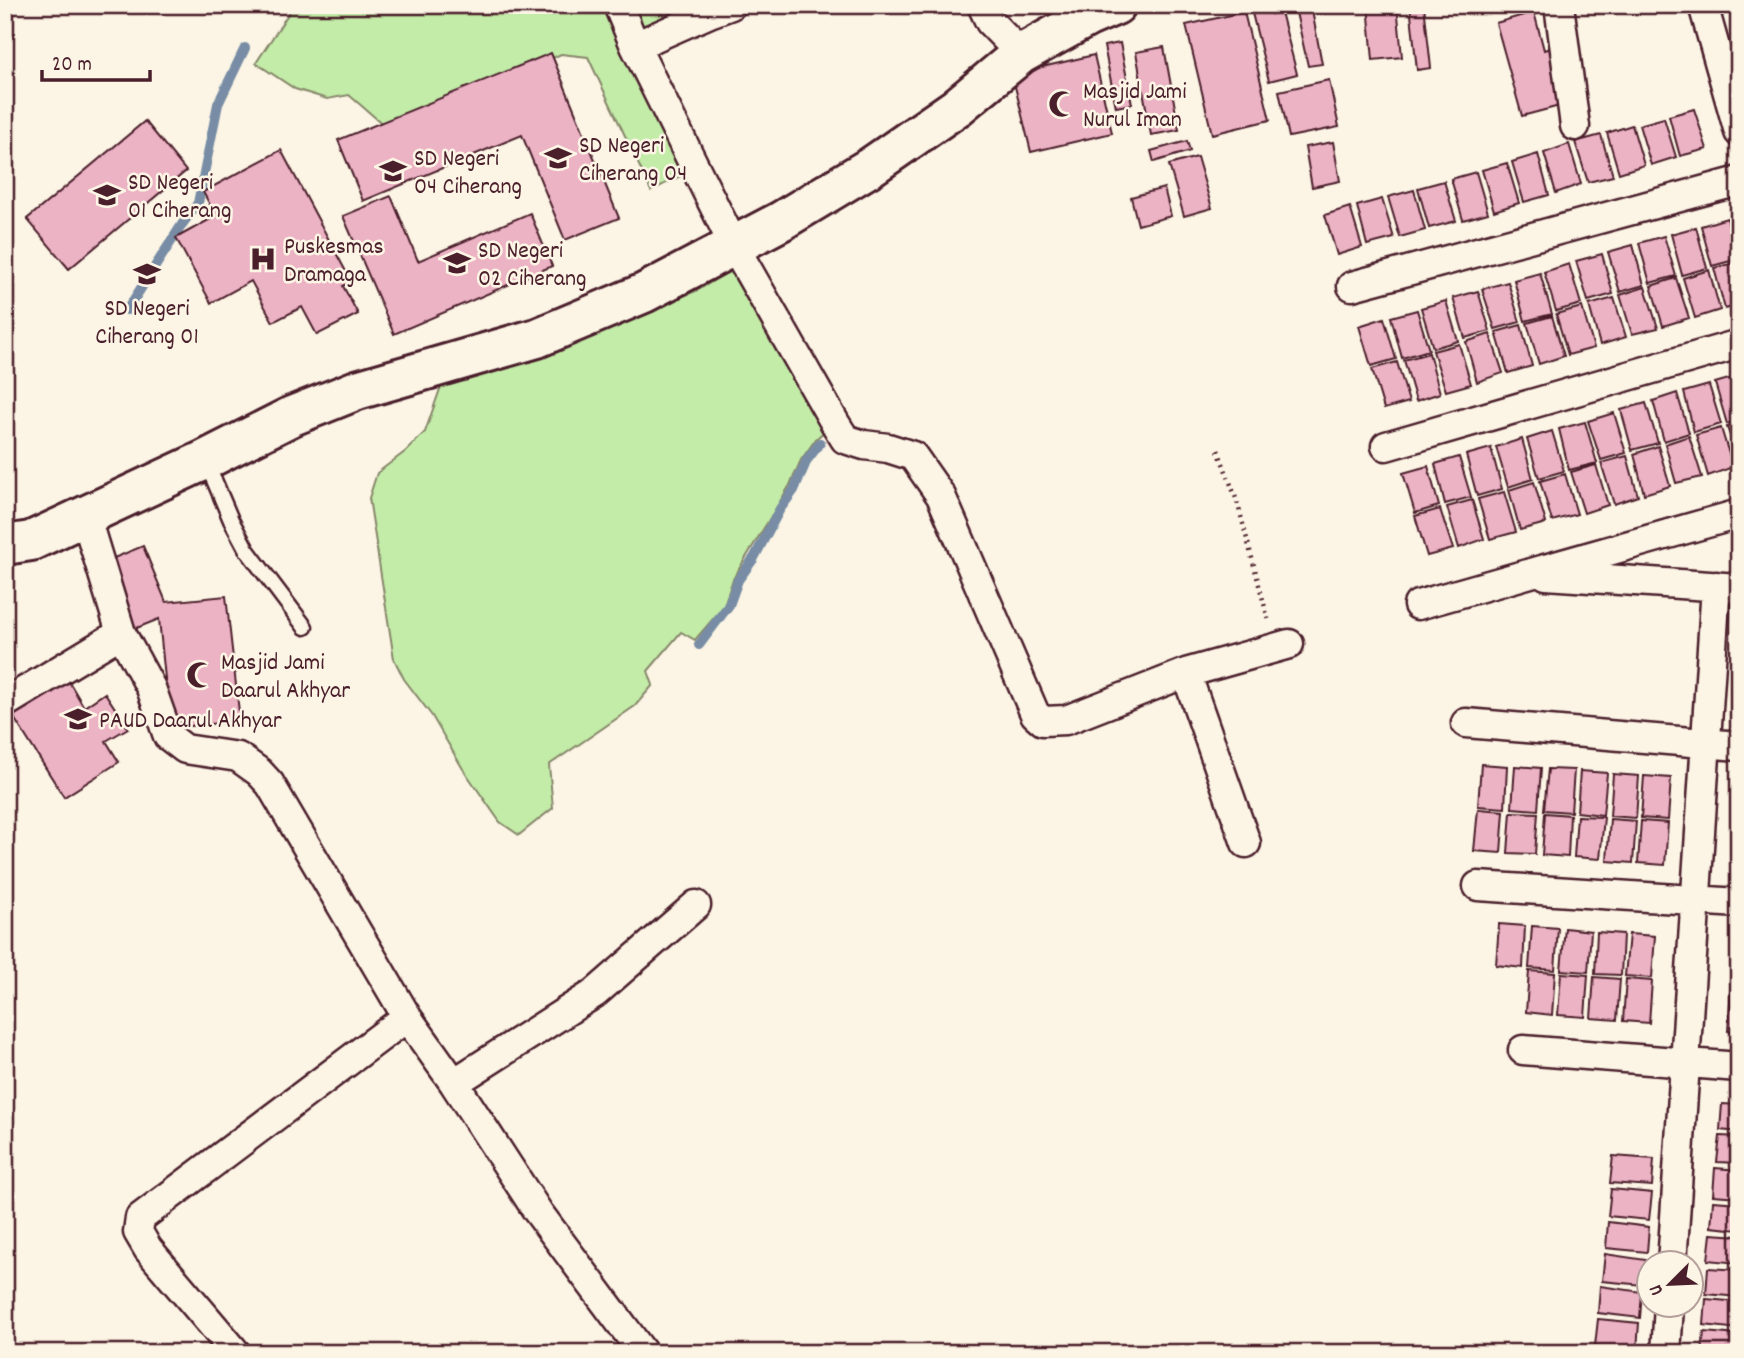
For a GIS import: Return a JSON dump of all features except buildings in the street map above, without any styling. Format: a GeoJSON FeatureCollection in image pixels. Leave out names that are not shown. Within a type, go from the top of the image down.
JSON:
{"type":"FeatureCollection","features":[{"type":"Feature","properties":{"kind":"street"},"geometry":{"type":"LineString","coordinates":[[618,5],[635,46],[734,246],[845,439],[913,456],[941,496],[1035,714],[1043,721],[1066,720],[1186,673],[1282,645]]}},
{"type":"Feature","properties":{"kind":"street"},"geometry":{"type":"LineString","coordinates":[[635,46],[731,5]]}},
{"type":"Feature","properties":{"kind":"street"},"geometry":{"type":"LineString","coordinates":[[982,5],[990,22],[1021,54]]}},
{"type":"Feature","properties":{"kind":"street"},"geometry":{"type":"LineString","coordinates":[[5,545],[31,541],[205,460],[292,416],[357,390],[537,338],[644,293],[781,221],[872,166],[957,107],[1021,54],[1088,17],[1116,5]]}},
{"type":"Feature","properties":{"kind":"street"},"geometry":{"type":"LineString","coordinates":[[1559,5],[1575,126]]}},
{"type":"Feature","properties":{"kind":"street"},"geometry":{"type":"LineString","coordinates":[[1703,5],[1739,132]]}},
{"type":"Feature","properties":{"kind":"street"},"geometry":{"type":"LineString","coordinates":[[1352,286],[1739,181]]}},
{"type":"Feature","properties":{"kind":"street"},"geometry":{"type":"LineString","coordinates":[[1385,446],[1739,344]]}},
{"type":"Feature","properties":{"kind":"street"},"geometry":{"type":"LineString","coordinates":[[1418,606],[1739,514]]}},
{"type":"Feature","properties":{"kind":"street"},"geometry":{"type":"LineString","coordinates":[[85,515],[121,633],[151,688],[163,726],[173,741],[185,749],[238,757],[270,783],[407,1017],[454,1083],[538,1212],[643,1353]]}},
{"type":"Feature","properties":{"kind":"street"},"geometry":{"type":"LineString","coordinates":[[1526,574],[1728,587],[1707,743],[1673,1250]]}},
{"type":"Feature","properties":{"kind":"street"},"geometry":{"type":"LineString","coordinates":[[5,703],[121,633]]}},
{"type":"Feature","properties":{"kind":"street"},"geometry":{"type":"LineString","coordinates":[[1186,673],[1246,843]]}},
{"type":"Feature","properties":{"kind":"street"},"geometry":{"type":"LineString","coordinates":[[1466,723],[1739,746]]}},
{"type":"Feature","properties":{"kind":"street"},"geometry":{"type":"LineString","coordinates":[[1478,886],[1739,903]]}},
{"type":"Feature","properties":{"kind":"street"},"geometry":{"type":"LineString","coordinates":[[454,1083],[595,993],[696,905]]}},
{"type":"Feature","properties":{"kind":"street"},"geometry":{"type":"LineString","coordinates":[[236,1353],[141,1239],[137,1224],[139,1218],[407,1017]]}},
{"type":"Feature","properties":{"kind":"street"},"geometry":{"type":"LineString","coordinates":[[1523,1050],[1739,1067]]}},
{"type":"Feature","properties":{"kind":"street"},"geometry":{"type":"LineString","coordinates":[[1666,1353],[1668,1320]]}},
{"type":"Feature","properties":{"kind":"lane"},"geometry":{"type":"LineString","coordinates":[[205,460],[230,520],[247,550],[305,627]]}},
{"type":"Feature","properties":{"kind":"path"},"geometry":{"type":"LineString","coordinates":[[1218,450],[1237,501],[1282,645]]}},
{"type":"Feature","properties":{"kind":"green space"},"geometry":{"type":"Polygon","coordinates":[[[294,5],[658,5],[675,41],[653,50],[706,163],[651,191],[588,57],[561,54],[392,132],[349,95],[327,99],[295,89],[256,63],[294,5]]]}},
{"type":"Feature","properties":{"kind":"green space"},"geometry":{"type":"Polygon","coordinates":[[[738,266],[827,429],[801,460],[790,485],[733,579],[724,606],[695,640],[681,632],[648,671],[653,685],[635,706],[549,765],[553,808],[519,835],[500,822],[463,769],[432,716],[404,679],[394,659],[369,498],[377,473],[406,451],[425,432],[446,372],[645,312],[698,290],[738,266]]]}},
{"type":"Feature","properties":{"kind":"waterway"},"geometry":{"type":"LineString","coordinates":[[127,310],[198,203],[218,104],[245,48]]}},
{"type":"Feature","properties":{"kind":"waterway"},"geometry":{"type":"LineString","coordinates":[[699,645],[729,605],[738,580],[754,558],[780,509],[794,490],[807,460],[820,443]]}},
{"type":"Feature","properties":{"kind":"place","name":"Masjid Jami Nurul Iman"},"geometry":{"type":"Point","coordinates":[1062,104]}},
{"type":"Feature","properties":{"kind":"place","name":"SD Negeri Ciherang 04"},"geometry":{"type":"Point","coordinates":[558,158]}},
{"type":"Feature","properties":{"kind":"place","name":"SD Negeri 04 Ciherang"},"geometry":{"type":"Point","coordinates":[393,171]}},
{"type":"Feature","properties":{"kind":"place","name":"SD Negeri 01 Ciherang"},"geometry":{"type":"Point","coordinates":[107,195]}},
{"type":"Feature","properties":{"kind":"place","name":"Puskesmas Dramaga"},"geometry":{"type":"Point","coordinates":[263,259]}},
{"type":"Feature","properties":{"kind":"place","name":"SD Negeri 02 Ciherang"},"geometry":{"type":"Point","coordinates":[457,263]}},
{"type":"Feature","properties":{"kind":"place","name":"SD Negeri Ciherang 01"},"geometry":{"type":"Point","coordinates":[147,274]}},
{"type":"Feature","properties":{"kind":"place","name":"Masjid Jami Daarul Akhyar"},"geometry":{"type":"Point","coordinates":[200,675]}},
{"type":"Feature","properties":{"kind":"place","name":"PAUD Daarul Akhyar"},"geometry":{"type":"Point","coordinates":[78,719]}}]}
